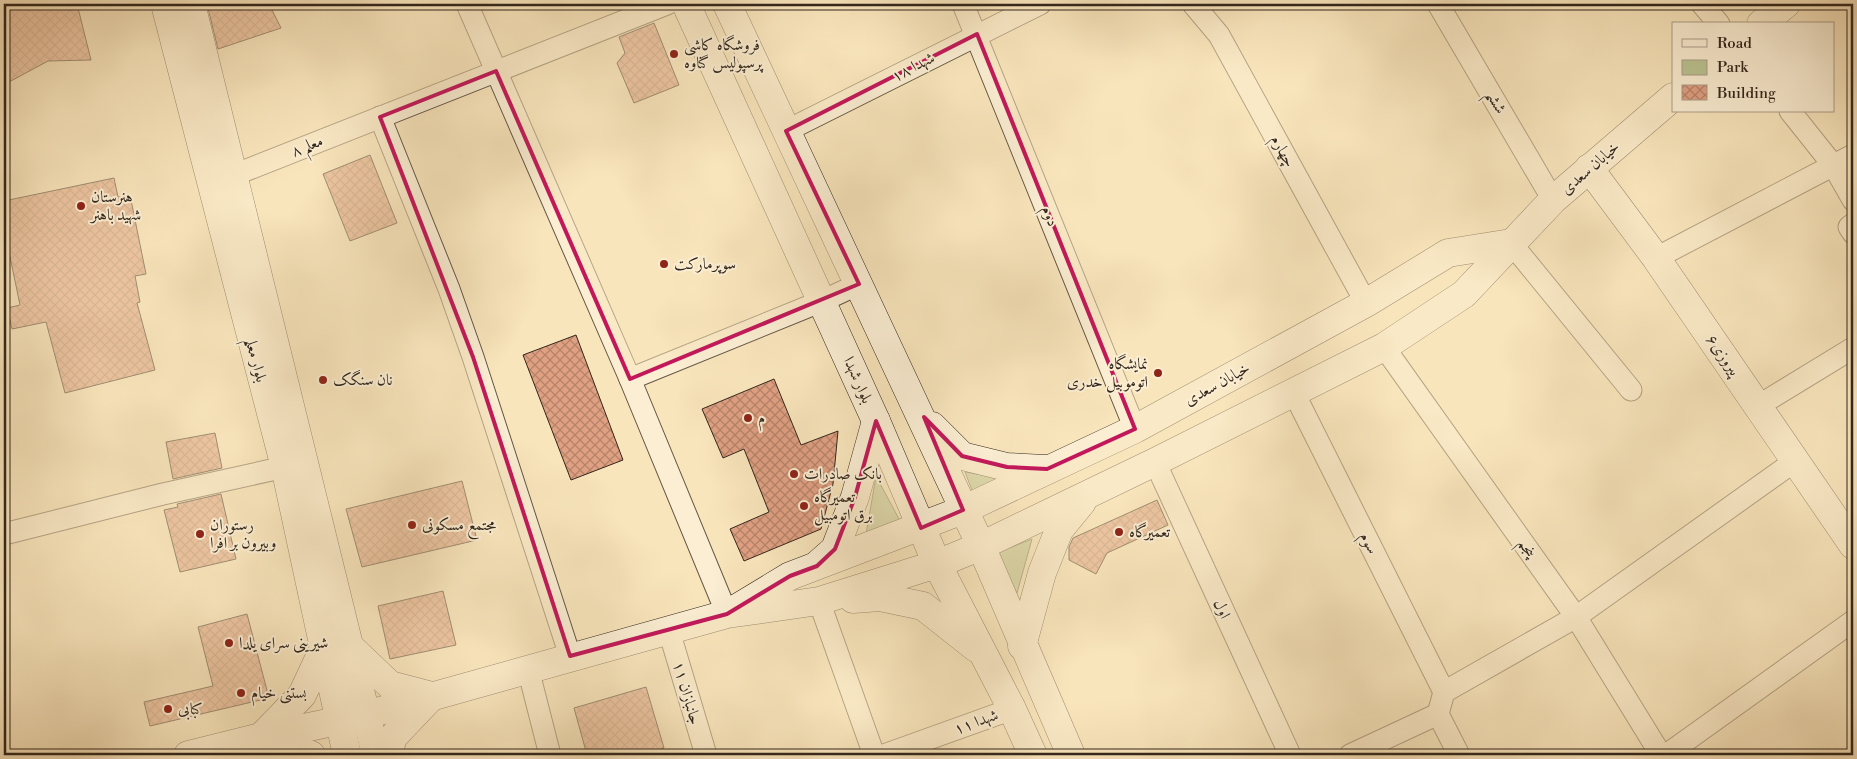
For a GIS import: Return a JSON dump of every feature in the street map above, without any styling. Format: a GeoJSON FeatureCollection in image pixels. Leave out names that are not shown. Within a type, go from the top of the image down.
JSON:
{"type":"FeatureCollection","features":[{"type":"Feature","properties":{"kind":"main road","name":"بلوار معلم"},"geometry":{"type":"LineString","coordinates":[[165,4],[285,467],[337,647],[366,715],[376,755]]}},
{"type":"Feature","properties":{"kind":"main road","name":"بلوار معلم"},"geometry":{"type":"LineString","coordinates":[[191,4],[234,175],[337,647],[339,719],[347,755]]}},
{"type":"Feature","properties":{"kind":"main road","name":"بلوار شهدا"},"geometry":{"type":"LineString","coordinates":[[686,4],[876,421],[937,564],[985,655],[1033,755]]}},
{"type":"Feature","properties":{"kind":"main road"},"geometry":{"type":"LineString","coordinates":[[727,4],[981,546],[1022,646],[1071,755]]}},
{"type":"Feature","properties":{"kind":"main road"},"geometry":{"type":"LineString","coordinates":[[1764,22],[1786,4]]}},
{"type":"Feature","properties":{"kind":"main road","name":"خیابان سعدی"},"geometry":{"type":"LineString","coordinates":[[819,601],[937,564],[981,546],[1155,462],[1384,347],[1464,294],[1511,242],[1553,200],[1672,98]]}},
{"type":"Feature","properties":{"kind":"main road","name":"پیروزی۶"},"geometry":{"type":"LineString","coordinates":[[1589,168],[1656,258],[1853,544]]}},
{"type":"Feature","properties":{"kind":"main road","name":"خیابان سعدی"},"geometry":{"type":"LineString","coordinates":[[727,614],[790,576],[921,528],[1135,429],[1366,303],[1448,253],[1511,242]]}},
{"type":"Feature","properties":{"kind":"main road"},"geometry":{"type":"LineString","coordinates":[[918,411],[962,456],[1007,467],[1047,470]]}},
{"type":"Feature","properties":{"kind":"main road"},"geometry":{"type":"LineString","coordinates":[[817,566],[835,549],[855,497],[876,421]]}},
{"type":"Feature","properties":{"kind":"main road"},"geometry":{"type":"LineString","coordinates":[[1022,646],[1042,573],[1059,530],[1087,495]]}},
{"type":"Feature","properties":{"kind":"main road"},"geometry":{"type":"LineString","coordinates":[[188,755],[339,719],[366,715],[570,656],[727,614],[819,601],[880,597],[923,606],[985,655]]}},
{"type":"Feature","properties":{"kind":"main road"},"geometry":{"type":"LineString","coordinates":[[261,737],[302,695],[337,647],[390,685],[432,696]]}},
{"type":"Feature","properties":{"kind":"main road"},"geometry":{"type":"LineString","coordinates":[[388,755],[393,737],[432,696]]}},
{"type":"Feature","properties":{"kind":"main road"},"geometry":{"type":"LineString","coordinates":[[261,737],[311,755]]}},
{"type":"Feature","properties":{"kind":"street"},"geometry":{"type":"LineString","coordinates":[[467,4],[630,379],[727,614]]}},
{"type":"Feature","properties":{"kind":"street","name":"معلم ۸"},"geometry":{"type":"LineString","coordinates":[[234,175],[667,4]]}},
{"type":"Feature","properties":{"kind":"street","name":"دوم"},"geometry":{"type":"LineString","coordinates":[[963,4],[977,34],[1135,429]]}},
{"type":"Feature","properties":{"kind":"street","name":"شهدا ۱۸"},"geometry":{"type":"LineString","coordinates":[[786,131],[1040,4]]}},
{"type":"Feature","properties":{"kind":"street","name":"چهارم"},"geometry":{"type":"LineString","coordinates":[[1193,4],[1220,35],[1366,303]]}},
{"type":"Feature","properties":{"kind":"street","name":"ششم"},"geometry":{"type":"LineString","coordinates":[[1438,4],[1553,200]]}},
{"type":"Feature","properties":{"kind":"street"},"geometry":{"type":"LineString","coordinates":[[1702,4],[1717,22]]}},
{"type":"Feature","properties":{"kind":"street"},"geometry":{"type":"LineString","coordinates":[[1791,112],[1833,165],[1853,200]]}},
{"type":"Feature","properties":{"kind":"street"},"geometry":{"type":"LineString","coordinates":[[380,117],[461,323],[570,656]]}},
{"type":"Feature","properties":{"kind":"street"},"geometry":{"type":"LineString","coordinates":[[1656,258],[1853,155]]}},
{"type":"Feature","properties":{"kind":"street"},"geometry":{"type":"LineString","coordinates":[[1853,224],[1850,227],[1853,234]]}},
{"type":"Feature","properties":{"kind":"street"},"geometry":{"type":"LineString","coordinates":[[1511,242],[1631,390]]}},
{"type":"Feature","properties":{"kind":"street"},"geometry":{"type":"LineString","coordinates":[[630,379],[822,301],[859,284]]}},
{"type":"Feature","properties":{"kind":"street","name":"پنجم"},"geometry":{"type":"LineString","coordinates":[[1384,347],[1576,617],[1661,755]]}},
{"type":"Feature","properties":{"kind":"street"},"geometry":{"type":"LineString","coordinates":[[1758,406],[1853,348]]}},
{"type":"Feature","properties":{"kind":"street","name":"سوم"},"geometry":{"type":"LineString","coordinates":[[1294,393],[1444,692]]}},
{"type":"Feature","properties":{"kind":"street"},"geometry":{"type":"LineString","coordinates":[[1459,755],[1438,714],[1444,692],[1576,617],[1796,461]]}},
{"type":"Feature","properties":{"kind":"street","name":"اول"},"geometry":{"type":"LineString","coordinates":[[1155,462],[1290,755]]}},
{"type":"Feature","properties":{"kind":"street"},"geometry":{"type":"LineString","coordinates":[[4,534],[163,494],[285,467]]}},
{"type":"Feature","properties":{"kind":"street"},"geometry":{"type":"LineString","coordinates":[[819,601],[874,755]]}},
{"type":"Feature","properties":{"kind":"street"},"geometry":{"type":"LineString","coordinates":[[1666,755],[1853,621]]}},
{"type":"Feature","properties":{"kind":"street","name":"جانبازان ۱۱"},"geometry":{"type":"LineString","coordinates":[[669,631],[706,755]]}},
{"type":"Feature","properties":{"kind":"street"},"geometry":{"type":"LineString","coordinates":[[528,669],[550,755]]}},
{"type":"Feature","properties":{"kind":"street","name":"شهدا ۱۱"},"geometry":{"type":"LineString","coordinates":[[884,755],[1012,709]]}},
{"type":"Feature","properties":{"kind":"street"},"geometry":{"type":"LineString","coordinates":[[1350,755],[1438,714]]}},
{"type":"Feature","properties":{"kind":"highlighted area"},"geometry":{"type":"Polygon","coordinates":[[[977,34],[1135,429],[1047,469],[1007,467],[962,456],[924,417],[963,510],[921,528],[876,421],[855,497],[835,549],[817,566],[790,576],[727,614],[570,656],[473,357],[380,117],[496,71],[630,379],[859,284],[786,131],[977,34]]]}},
{"type":"Feature","properties":{"kind":"green space"},"geometry":{"type":"Polygon","coordinates":[[[965,472],[1040,484],[980,511],[965,472]]]}},
{"type":"Feature","properties":{"kind":"green space"},"geometry":{"type":"Polygon","coordinates":[[[876,476],[906,532],[864,546],[876,476]]]}},
{"type":"Feature","properties":{"kind":"green space"},"geometry":{"type":"Polygon","coordinates":[[[1032,539],[1017,593],[994,554],[1032,539]]]}},
{"type":"Feature","properties":{"kind":"building"},"geometry":{"type":"Polygon","coordinates":[[[4,4],[77,4],[91,60],[48,61],[9,82],[4,60],[4,4]]]}},
{"type":"Feature","properties":{"kind":"building"},"geometry":{"type":"Polygon","coordinates":[[[207,4],[269,4],[281,28],[218,49],[207,4]]]}},
{"type":"Feature","properties":{"kind":"building"},"geometry":{"type":"Polygon","coordinates":[[[654,23],[679,85],[634,103],[617,63],[625,53],[619,37],[654,23]]]}},
{"type":"Feature","properties":{"kind":"building"},"geometry":{"type":"Polygon","coordinates":[[[370,155],[397,223],[350,241],[323,174],[370,155]]]}},
{"type":"Feature","properties":{"kind":"building"},"geometry":{"type":"Polygon","coordinates":[[[114,178],[118,197],[130,195],[146,274],[135,276],[140,302],[137,303],[155,370],[65,393],[46,322],[12,329],[7,308],[20,305],[4,228],[4,201],[114,178]]]}},
{"type":"Feature","properties":{"kind":"building"},"geometry":{"type":"Polygon","coordinates":[[[576,335],[623,460],[571,480],[523,355],[576,335]]]}},
{"type":"Feature","properties":{"kind":"building"},"geometry":{"type":"Polygon","coordinates":[[[774,379],[801,445],[838,431],[833,484],[821,529],[744,561],[730,529],[769,512],[744,449],[723,458],[702,409],[774,379]]]}},
{"type":"Feature","properties":{"kind":"building"},"geometry":{"type":"Polygon","coordinates":[[[215,433],[222,468],[173,479],[166,442],[215,433]]]}},
{"type":"Feature","properties":{"kind":"building","name":"مجتمع مسکونی"},"geometry":{"type":"Polygon","coordinates":[[[462,481],[477,540],[362,567],[346,509],[462,481]]]}},
{"type":"Feature","properties":{"kind":"building","name":"رستوران وبیرون بر افرا"},"geometry":{"type":"Polygon","coordinates":[[[221,494],[236,559],[180,572],[164,510],[178,507],[177,504],[221,494]]]}},
{"type":"Feature","properties":{"kind":"building","name":"تعمیرگاه"},"geometry":{"type":"Polygon","coordinates":[[[1157,500],[1168,525],[1107,553],[1096,574],[1069,560],[1069,547],[1073,538],[1157,500]]]}},
{"type":"Feature","properties":{"kind":"building"},"geometry":{"type":"Polygon","coordinates":[[[443,591],[456,645],[390,659],[378,606],[443,591]]]}},
{"type":"Feature","properties":{"kind":"building"},"geometry":{"type":"Polygon","coordinates":[[[247,614],[269,698],[150,726],[144,702],[213,686],[198,627],[247,614]]]}},
{"type":"Feature","properties":{"kind":"building"},"geometry":{"type":"Polygon","coordinates":[[[646,687],[664,748],[641,755],[587,755],[574,708],[646,687]]]}},
{"type":"Feature","properties":{"kind":"place","name":"فروشگاه کاشی پرسپولیس گناوه"},"geometry":{"type":"Point","coordinates":[674,54]}},
{"type":"Feature","properties":{"kind":"place","name":"هنرستان شهید باهنر"},"geometry":{"type":"Point","coordinates":[81,206]}},
{"type":"Feature","properties":{"kind":"place","name":"سوپرمارکت"},"geometry":{"type":"Point","coordinates":[664,264]}},
{"type":"Feature","properties":{"kind":"place","name":"نمایشگاه اتوموبیل خدری"},"geometry":{"type":"Point","coordinates":[1158,373]}},
{"type":"Feature","properties":{"kind":"place","name":"نان سنگک"},"geometry":{"type":"Point","coordinates":[323,380]}},
{"type":"Feature","properties":{"kind":"place","name":"م"},"geometry":{"type":"Point","coordinates":[748,418]}},
{"type":"Feature","properties":{"kind":"place","name":"بانک صادرات"},"geometry":{"type":"Point","coordinates":[794,474]}},
{"type":"Feature","properties":{"kind":"place","name":"تعمیرگاه برق اتومبیل"},"geometry":{"type":"Point","coordinates":[804,506]}},
{"type":"Feature","properties":{"kind":"place","name":"مجتمع مسکونی"},"geometry":{"type":"Point","coordinates":[412,525]}},
{"type":"Feature","properties":{"kind":"place","name":"تعمیرگاه"},"geometry":{"type":"Point","coordinates":[1119,532]}},
{"type":"Feature","properties":{"kind":"place","name":"رستوران وبیرون بر افرا"},"geometry":{"type":"Point","coordinates":[200,534]}},
{"type":"Feature","properties":{"kind":"place","name":"شیرینی سرای یلدا"},"geometry":{"type":"Point","coordinates":[229,643]}},
{"type":"Feature","properties":{"kind":"place","name":"بستنی خیام"},"geometry":{"type":"Point","coordinates":[241,693]}},
{"type":"Feature","properties":{"kind":"place","name":"کبابی"},"geometry":{"type":"Point","coordinates":[168,709]}}]}
